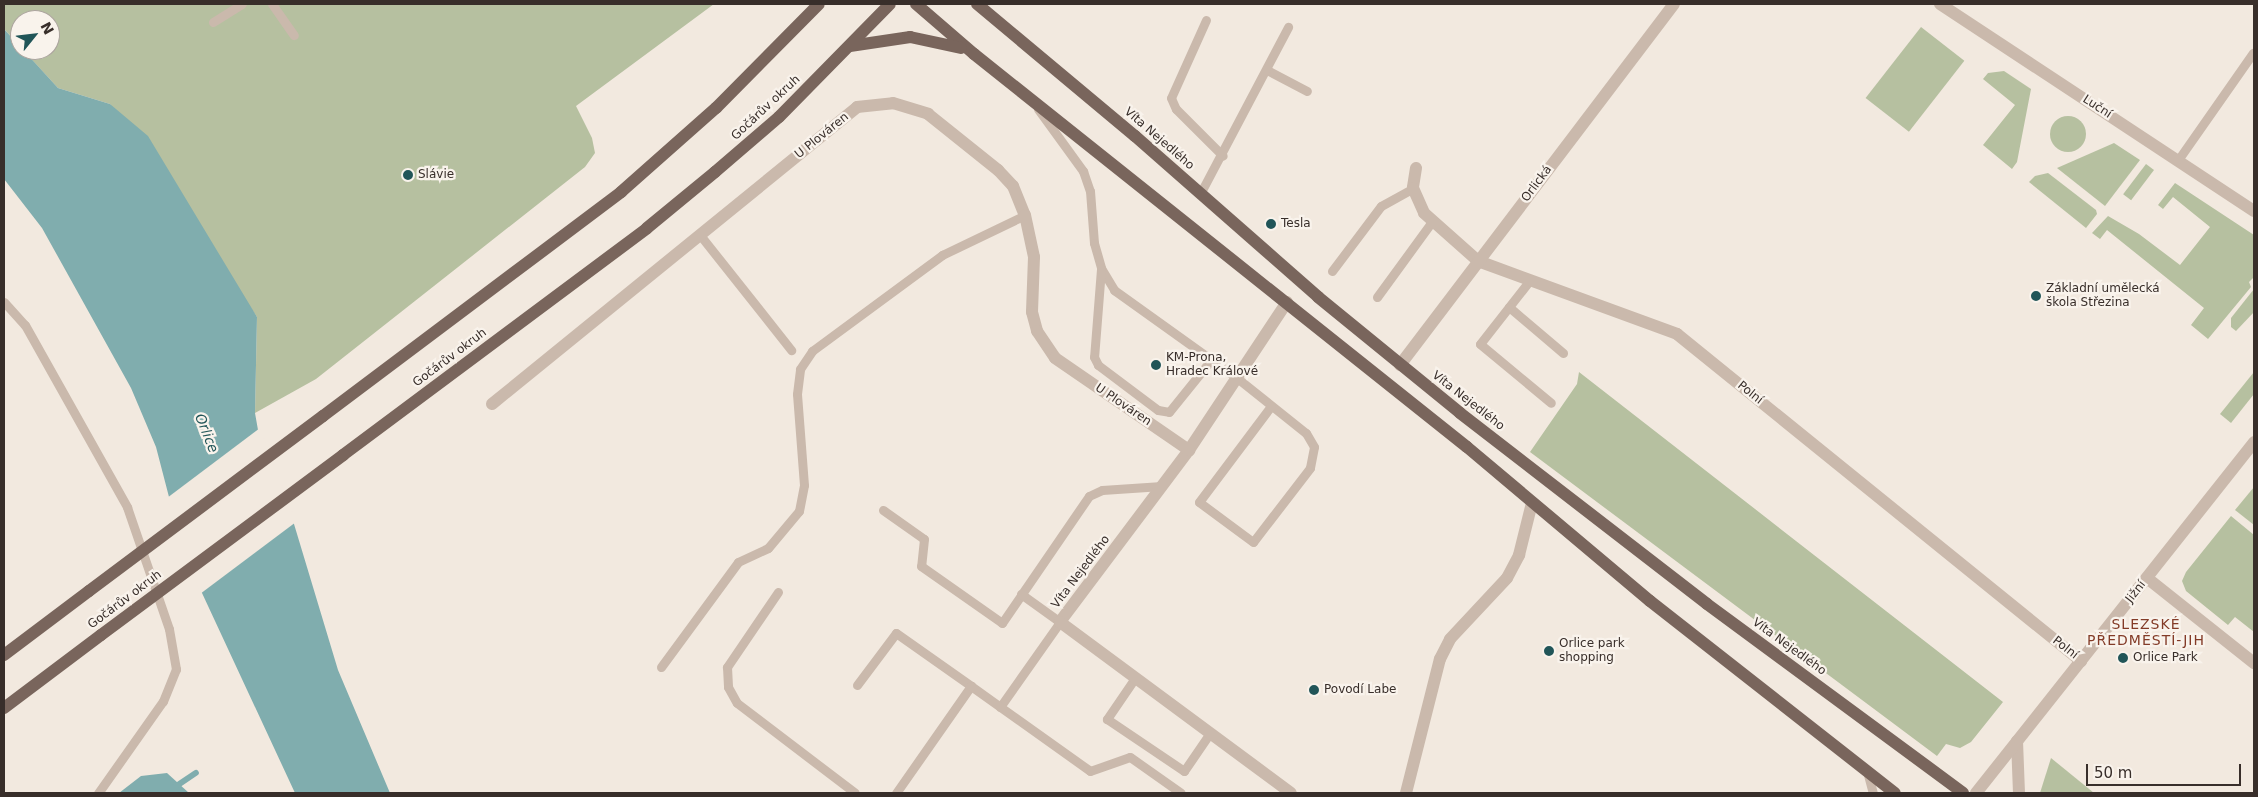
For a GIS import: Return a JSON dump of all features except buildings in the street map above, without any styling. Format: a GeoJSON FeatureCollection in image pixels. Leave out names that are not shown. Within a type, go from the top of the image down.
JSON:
{"type":"FeatureCollection","features":[{"type":"Feature","properties":{"kind":"main road"},"geometry":{"type":"LineString","coordinates":[[4,656],[628,186],[716,108],[820,4]]}},
{"type":"Feature","properties":{"kind":"main road","name":"Gočárův okruh"},"geometry":{"type":"LineString","coordinates":[[4,708],[655,222],[779,117],[890,4]]}},
{"type":"Feature","properties":{"kind":"main road"},"geometry":{"type":"LineString","coordinates":[[916,4],[974,54],[1287,302],[1650,601],[1894,793]]}},
{"type":"Feature","properties":{"kind":"main road","name":"Víta Nejedlého"},"geometry":{"type":"LineString","coordinates":[[977,4],[987,7],[1200,194],[1400,364],[1707,604],[1963,793]]}},
{"type":"Feature","properties":{"kind":"main road"},"geometry":{"type":"LineString","coordinates":[[850,46],[900,37],[923,37],[974,54]]}},
{"type":"Feature","properties":{"kind":"street","name":"Orlická"},"geometry":{"type":"LineString","coordinates":[[1400,364],[1674,4]]}},
{"type":"Feature","properties":{"kind":"street","name":"Luční"},"geometry":{"type":"LineString","coordinates":[[1940,4],[2254,211]]}},
{"type":"Feature","properties":{"kind":"street","name":"U Plováren"},"geometry":{"type":"LineString","coordinates":[[492,404],[857,107],[877,103],[910,107],[944,126],[1013,186],[1025,215],[1034,257],[1032,312],[1037,331],[1055,358],[1189,450]]}},
{"type":"Feature","properties":{"kind":"street"},"geometry":{"type":"LineString","coordinates":[[1414,188],[1416,168]]}},
{"type":"Feature","properties":{"kind":"street","name":"Polní"},"geometry":{"type":"LineString","coordinates":[[1414,188],[1431,223],[1478,261],[1677,334],[2081,661]]}},
{"type":"Feature","properties":{"kind":"street","name":"Víta Nejedlého"},"geometry":{"type":"LineString","coordinates":[[1287,302],[1189,450],[1060,622],[1291,793]]}},
{"type":"Feature","properties":{"kind":"street","name":"Jižní"},"geometry":{"type":"LineString","coordinates":[[1976,793],[2254,442]]}},
{"type":"Feature","properties":{"kind":"street"},"geometry":{"type":"LineString","coordinates":[[1406,793],[1440,659],[1450,639],[1484,604],[1513,567],[1532,503]]}},
{"type":"Feature","properties":{"kind":"street"},"geometry":{"type":"LineString","coordinates":[[2147,578],[2254,663]]}},
{"type":"Feature","properties":{"kind":"street"},"geometry":{"type":"LineString","coordinates":[[2017,741],[2019,793]]}},
{"type":"Feature","properties":{"kind":"lane"},"geometry":{"type":"LineString","coordinates":[[213,22],[242,4]]}},
{"type":"Feature","properties":{"kind":"lane"},"geometry":{"type":"LineString","coordinates":[[272,4],[294,35]]}},
{"type":"Feature","properties":{"kind":"lane"},"geometry":{"type":"LineString","coordinates":[[1206,20],[1171,98],[1176,109],[1223,156]]}},
{"type":"Feature","properties":{"kind":"lane"},"geometry":{"type":"LineString","coordinates":[[1200,194],[1223,156],[1288,27]]}},
{"type":"Feature","properties":{"kind":"lane"},"geometry":{"type":"LineString","coordinates":[[2178,160],[2253,53]]}},
{"type":"Feature","properties":{"kind":"lane"},"geometry":{"type":"LineString","coordinates":[[1267,70],[1307,91]]}},
{"type":"Feature","properties":{"kind":"lane"},"geometry":{"type":"LineString","coordinates":[[1029,97],[1084,171],[1090,191],[1094,242],[1100,268],[1094,357],[1098,365],[1158,410],[1169,412],[1211,360]]}},
{"type":"Feature","properties":{"kind":"lane"},"geometry":{"type":"LineString","coordinates":[[1332,271],[1381,206],[1414,188]]}},
{"type":"Feature","properties":{"kind":"lane"},"geometry":{"type":"LineString","coordinates":[[661,667],[738,562],[768,548],[799,511],[804,485],[796,394],[800,369],[812,351],[942,255],[1025,215]]}},
{"type":"Feature","properties":{"kind":"lane"},"geometry":{"type":"LineString","coordinates":[[1377,296],[1431,223]]}},
{"type":"Feature","properties":{"kind":"lane"},"geometry":{"type":"LineString","coordinates":[[700,235],[791,350]]}},
{"type":"Feature","properties":{"kind":"lane"},"geometry":{"type":"LineString","coordinates":[[1100,268],[1114,290],[1237,378],[1306,433],[1314,447],[1310,468],[1253,542],[1199,502],[1272,406]]}},
{"type":"Feature","properties":{"kind":"lane"},"geometry":{"type":"LineString","coordinates":[[1530,280],[1480,344],[1551,404]]}},
{"type":"Feature","properties":{"kind":"lane"},"geometry":{"type":"LineString","coordinates":[[4,302],[26,326],[127,507],[169,629],[176,669],[163,701],[98,793]]}},
{"type":"Feature","properties":{"kind":"lane"},"geometry":{"type":"LineString","coordinates":[[1508,307],[1563,353]]}},
{"type":"Feature","properties":{"kind":"lane"},"geometry":{"type":"LineString","coordinates":[[883,510],[924,539],[921,566],[1002,623],[1089,496],[1102,490],[1162,486]]}},
{"type":"Feature","properties":{"kind":"lane"},"geometry":{"type":"LineString","coordinates":[[778,592],[728,667],[728,687],[737,703],[855,793]]}},
{"type":"Feature","properties":{"kind":"lane"},"geometry":{"type":"LineString","coordinates":[[1000,707],[1060,622],[1021,594]]}},
{"type":"Feature","properties":{"kind":"lane"},"geometry":{"type":"LineString","coordinates":[[857,685],[896,633],[1090,771],[1130,757],[1181,793]]}},
{"type":"Feature","properties":{"kind":"lane"},"geometry":{"type":"LineString","coordinates":[[1134,678],[1106,719],[1184,771],[1210,733]]}},
{"type":"Feature","properties":{"kind":"lane"},"geometry":{"type":"LineString","coordinates":[[896,793],[971,686]]}},
{"type":"Feature","properties":{"kind":"lane"},"geometry":{"type":"LineString","coordinates":[[1867,771],[1873,793]]}},
{"type":"Feature","properties":{"kind":"green space"},"geometry":{"type":"Polygon","coordinates":[[[4,4],[714,4],[576,106],[592,138],[595,153],[585,167],[316,379],[255,413],[257,317],[110,104],[58,88],[32,60],[60,60],[60,10],[10,10],[10,35],[4,29],[4,4]]]}},
{"type":"Feature","properties":{"kind":"green space"},"geometry":{"type":"Polygon","coordinates":[[[1921,27],[1964,61],[1909,132],[1866,98],[1921,27]]]}},
{"type":"Feature","properties":{"kind":"green space"},"geometry":{"type":"Polygon","coordinates":[[[2004,71],[2031,89],[2017,162],[2012,169],[1983,145],[2015,105],[1983,79],[1988,73],[2004,71]]]}},
{"type":"Feature","properties":{"kind":"green space"},"geometry":{"type":"Polygon","coordinates":[[[2068,116],[2075,117],[2081,121],[2085,127],[2085,141],[2081,147],[2075,151],[2068,152],[2061,151],[2055,147],[2051,141],[2050,134],[2051,127],[2055,121],[2061,117],[2068,116]]]}},
{"type":"Feature","properties":{"kind":"green space"},"geometry":{"type":"Polygon","coordinates":[[[2114,143],[2140,160],[2105,206],[2057,168],[2114,143]]]}},
{"type":"Feature","properties":{"kind":"green space"},"geometry":{"type":"Polygon","coordinates":[[[2146,164],[2154,170],[2131,200],[2123,194],[2146,164]]]}},
{"type":"Feature","properties":{"kind":"green space"},"geometry":{"type":"Polygon","coordinates":[[[2048,173],[2096,210],[2097,214],[2086,228],[2029,182],[2035,176],[2048,173]]]}},
{"type":"Feature","properties":{"kind":"green space"},"geometry":{"type":"Polygon","coordinates":[[[2175,183],[2254,235],[2254,277],[2249,282],[2251,287],[2208,339],[2191,325],[2204,308],[2107,230],[2100,239],[2092,233],[2108,216],[2139,234],[2180,265],[2210,227],[2173,197],[2163,209],[2158,205],[2175,183]]]}},
{"type":"Feature","properties":{"kind":"green space"},"geometry":{"type":"Polygon","coordinates":[[[2254,289],[2254,312],[2236,331],[2231,327],[2231,318],[2254,289]]]}},
{"type":"Feature","properties":{"kind":"green space"},"geometry":{"type":"Polygon","coordinates":[[[1579,372],[2003,702],[1971,742],[1960,748],[1946,744],[1937,756],[1530,452],[1577,384],[1579,372]]]}},
{"type":"Feature","properties":{"kind":"green space"},"geometry":{"type":"Polygon","coordinates":[[[2254,372],[2254,394],[2231,423],[2220,414],[2254,372]]]}},
{"type":"Feature","properties":{"kind":"green space"},"geometry":{"type":"Polygon","coordinates":[[[2254,487],[2254,525],[2235,510],[2254,487]]]}},
{"type":"Feature","properties":{"kind":"green space"},"geometry":{"type":"Polygon","coordinates":[[[2231,516],[2254,535],[2254,632],[2235,617],[2228,625],[2186,591],[2182,581],[2186,572],[2231,516]]]}},
{"type":"Feature","properties":{"kind":"green space"},"geometry":{"type":"Polygon","coordinates":[[[2051,758],[2094,793],[2040,793],[2051,758]]]}},
{"type":"Feature","properties":{"kind":"water","name":"Orlice"},"geometry":{"type":"Polygon","coordinates":[[[4,29],[10,36],[10,60],[32,60],[58,88],[110,104],[148,136],[257,317],[255,413],[258,430],[294,524],[338,670],[390,793],[295,793],[202,593],[169,497],[156,447],[131,388],[42,228],[4,179],[4,29]]]}},
{"type":"Feature","properties":{"kind":"water"},"geometry":{"type":"Polygon","coordinates":[[[167,773],[189,793],[119,793],[141,776],[167,773]]]}},
{"type":"Feature","properties":{"kind":"pier"},"geometry":{"type":"Polygon","coordinates":[[[260,428],[296,522],[200,594],[167,498],[260,428]]]}},
{"type":"Feature","properties":{"kind":"waterway"},"geometry":{"type":"LineString","coordinates":[[166,793],[196,773]]}},
{"type":"Feature","properties":{"kind":"place","name":"Slávie"},"geometry":{"type":"Point","coordinates":[408,175]}},
{"type":"Feature","properties":{"kind":"place","name":"Tesla"},"geometry":{"type":"Point","coordinates":[1271,224]}},
{"type":"Feature","properties":{"kind":"place","name":"Základní umělecká škola Střezina"},"geometry":{"type":"Point","coordinates":[2036,296]}},
{"type":"Feature","properties":{"kind":"place","name":"KM-Prona, Hradec Králové"},"geometry":{"type":"Point","coordinates":[1156,365]}},
{"type":"Feature","properties":{"kind":"place","name":"Orlice park shopping"},"geometry":{"type":"Point","coordinates":[1549,651]}},
{"type":"Feature","properties":{"kind":"place","name":"Orlice Park"},"geometry":{"type":"Point","coordinates":[2123,658]}},
{"type":"Feature","properties":{"kind":"place","name":"Povodí Labe"},"geometry":{"type":"Point","coordinates":[1314,690]}},
{"type":"Feature","properties":{"kind":"district","name":"SLEZSKÉ PŘEDMĚSTÍ-JIH"},"geometry":{"type":"Point","coordinates":[2146,632]}}]}
